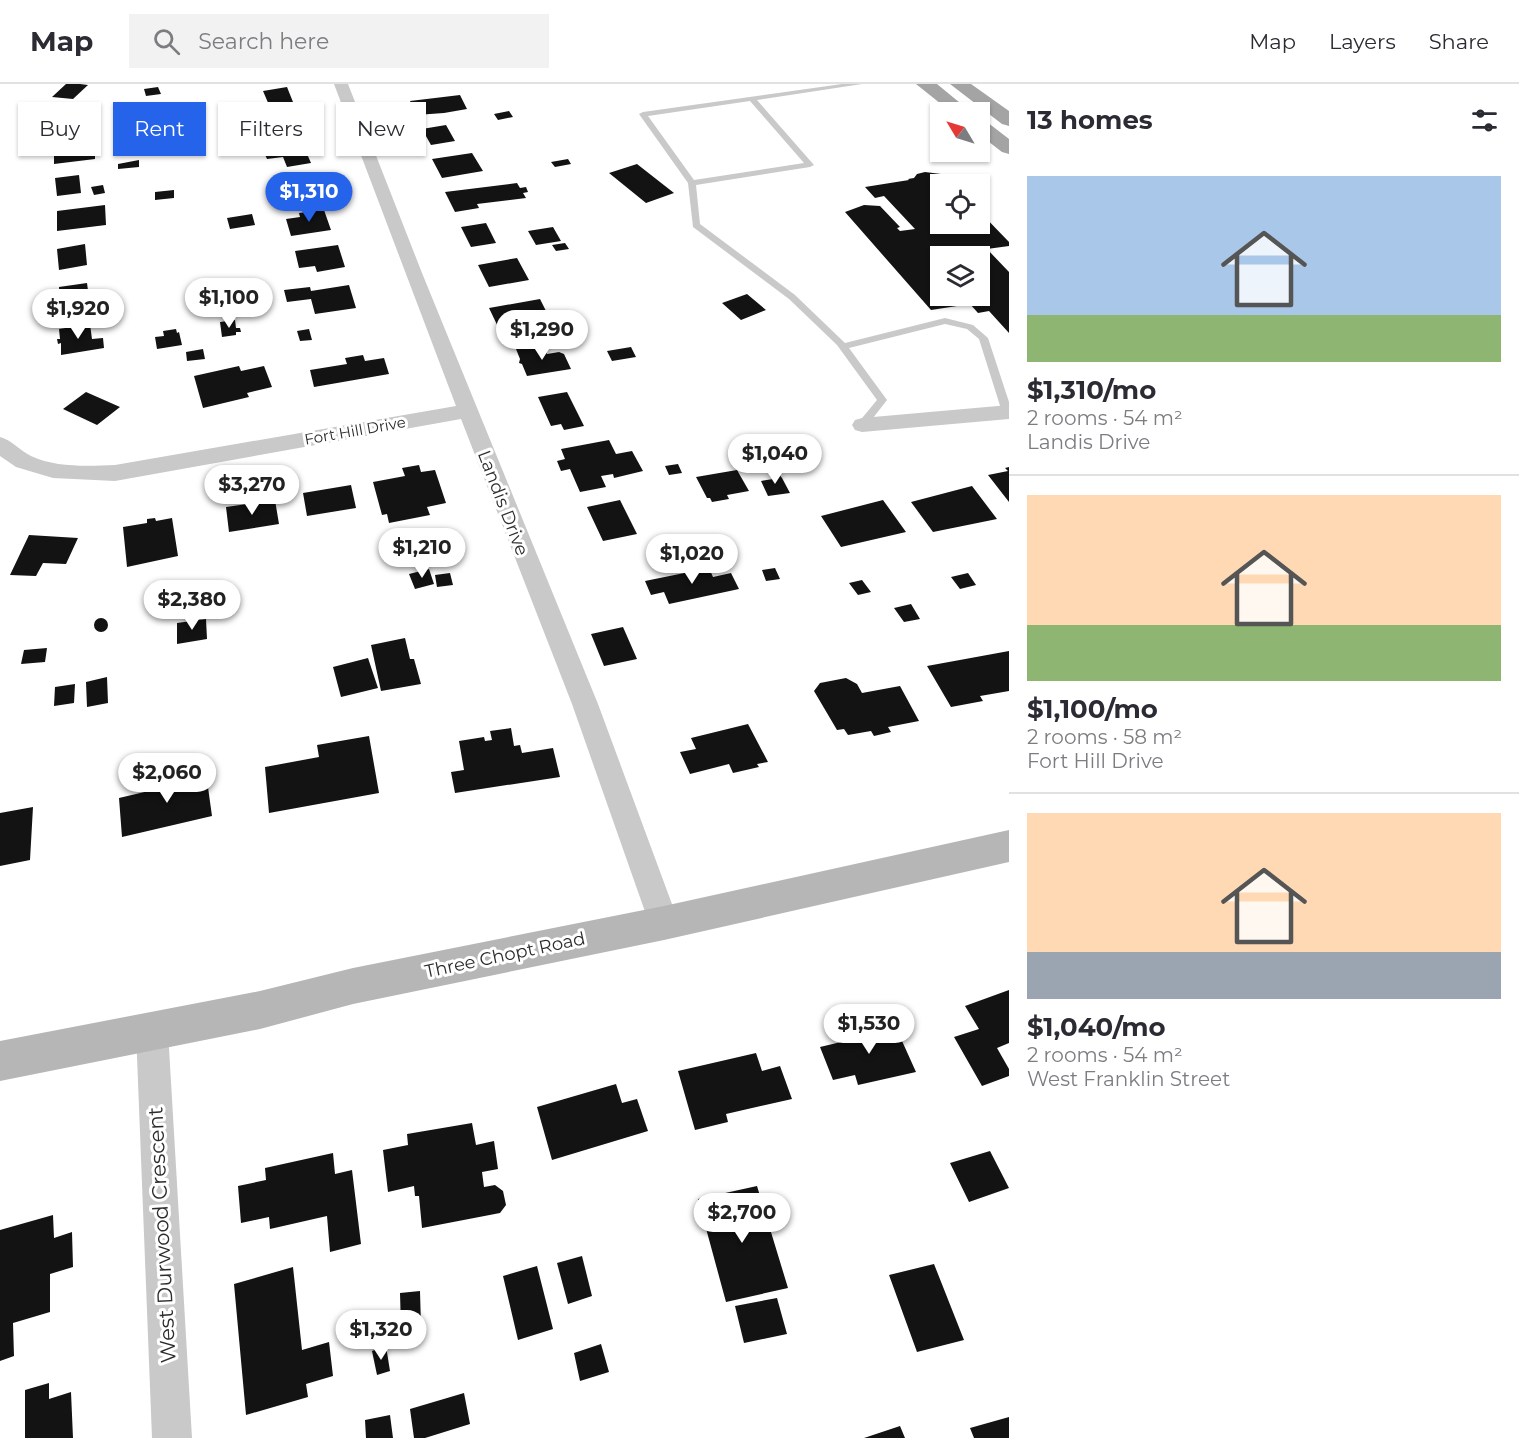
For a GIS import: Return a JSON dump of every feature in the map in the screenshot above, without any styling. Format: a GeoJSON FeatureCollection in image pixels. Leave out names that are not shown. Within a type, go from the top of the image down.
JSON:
{"type":"FeatureCollection","features":[{"type":"Feature","properties":{"kind":"main road"},"geometry":{"type":"LineString","coordinates":[[925,84],[949,102]]}},
{"type":"Feature","properties":{"kind":"main road"},"geometry":{"type":"LineString","coordinates":[[959,84],[1006,116]]}},
{"type":"Feature","properties":{"kind":"main road"},"geometry":{"type":"LineString","coordinates":[[990,134],[1009,148]]}},
{"type":"Feature","properties":{"kind":"main road","name":"Three Chopt Road"},"geometry":{"type":"LineString","coordinates":[[0,1061],[260,1010],[353,986],[664,923],[1009,846]]}},
{"type":"Feature","properties":{"kind":"street","name":"Landis Drive"},"geometry":{"type":"LineString","coordinates":[[341,84],[585,704],[664,923]]}},
{"type":"Feature","properties":{"kind":"street","name":"Fort Hill Drive"},"geometry":{"type":"LineString","coordinates":[[0,444],[17,458],[40,467],[87,474],[115,473],[468,411]]}},
{"type":"Feature","properties":{"kind":"street"},"geometry":{"type":"LineString","coordinates":[[862,425],[1008,412]]}},
{"type":"Feature","properties":{"kind":"street","name":"West Durwood Crescent"},"geometry":{"type":"LineString","coordinates":[[152,1031],[171,1438]]}},
{"type":"Feature","properties":{"kind":"lane"},"geometry":{"type":"LineString","coordinates":[[858,84],[644,114],[692,183],[696,225],[792,297],[843,347],[882,400],[862,425]]}},
{"type":"Feature","properties":{"kind":"lane"},"geometry":{"type":"LineString","coordinates":[[692,183],[810,165],[753,100]]}},
{"type":"Feature","properties":{"kind":"lane"},"geometry":{"type":"LineString","coordinates":[[843,347],[945,321],[970,327],[983,338],[1008,412]]}},
{"type":"Feature","properties":{"kind":"building"},"geometry":{"type":"Polygon","coordinates":[[[66,84],[88,85],[73,99],[52,97],[66,84]]]}},
{"type":"Feature","properties":{"kind":"building"},"geometry":{"type":"Polygon","coordinates":[[[158,87],[161,94],[146,96],[144,89],[158,87]]]}},
{"type":"Feature","properties":{"kind":"building"},"geometry":{"type":"Polygon","coordinates":[[[287,87],[293,102],[268,102],[263,91],[287,87]]]}},
{"type":"Feature","properties":{"kind":"building"},"geometry":{"type":"Polygon","coordinates":[[[460,95],[467,109],[426,114],[426,102],[410,101],[460,95]]]}},
{"type":"Feature","properties":{"kind":"building"},"geometry":{"type":"Polygon","coordinates":[[[509,111],[513,117],[498,120],[494,114],[509,111]]]}},
{"type":"Feature","properties":{"kind":"building"},"geometry":{"type":"Polygon","coordinates":[[[446,125],[455,141],[431,145],[426,136],[426,128],[446,125]]]}},
{"type":"Feature","properties":{"kind":"building"},"geometry":{"type":"Polygon","coordinates":[[[472,153],[483,171],[442,178],[432,159],[472,153]]]}},
{"type":"Feature","properties":{"kind":"building"},"geometry":{"type":"Polygon","coordinates":[[[54,156],[95,156],[95,159],[54,164],[54,156]]]}},
{"type":"Feature","properties":{"kind":"building"},"geometry":{"type":"Polygon","coordinates":[[[266,156],[308,156],[311,163],[287,167],[283,157],[267,159],[266,156]]]}},
{"type":"Feature","properties":{"kind":"building"},"geometry":{"type":"Polygon","coordinates":[[[568,159],[571,164],[555,167],[551,162],[568,159]]]}},
{"type":"Feature","properties":{"kind":"building"},"geometry":{"type":"Polygon","coordinates":[[[139,160],[139,167],[118,169],[118,164],[139,160]]]}},
{"type":"Feature","properties":{"kind":"building"},"geometry":{"type":"Polygon","coordinates":[[[637,164],[674,193],[646,203],[609,173],[637,164]]]}},
{"type":"Feature","properties":{"kind":"building"},"geometry":{"type":"Polygon","coordinates":[[[925,172],[941,174],[930,174],[930,234],[990,234],[990,222],[1009,242],[1009,246],[990,249],[990,246],[930,246],[930,306],[957,306],[931,310],[845,212],[864,205],[880,206],[900,227],[897,228],[900,231],[915,229],[884,196],[875,198],[865,187],[914,178],[917,174],[925,172]]]}},
{"type":"Feature","properties":{"kind":"building"},"geometry":{"type":"Polygon","coordinates":[[[79,175],[81,193],[57,196],[55,178],[79,175]]]}},
{"type":"Feature","properties":{"kind":"building"},"geometry":{"type":"Polygon","coordinates":[[[314,176],[320,194],[280,200],[274,182],[314,176]]]}},
{"type":"Feature","properties":{"kind":"building"},"geometry":{"type":"Polygon","coordinates":[[[517,183],[520,188],[526,187],[528,192],[523,193],[526,198],[477,204],[479,208],[455,212],[445,192],[517,183]]]}},
{"type":"Feature","properties":{"kind":"building"},"geometry":{"type":"Polygon","coordinates":[[[103,185],[105,193],[94,195],[91,187],[103,185]]]}},
{"type":"Feature","properties":{"kind":"building"},"geometry":{"type":"Polygon","coordinates":[[[174,190],[174,198],[155,200],[155,192],[174,190]]]}},
{"type":"Feature","properties":{"kind":"building"},"geometry":{"type":"Polygon","coordinates":[[[105,205],[106,225],[57,231],[57,211],[105,205]]]}},
{"type":"Feature","properties":{"kind":"building"},"geometry":{"type":"Polygon","coordinates":[[[324,210],[331,230],[291,236],[286,219],[300,217],[299,213],[324,210]]]}},
{"type":"Feature","properties":{"kind":"building"},"geometry":{"type":"Polygon","coordinates":[[[252,214],[255,225],[230,229],[227,218],[252,214]]]}},
{"type":"Feature","properties":{"kind":"building"},"geometry":{"type":"Polygon","coordinates":[[[486,223],[496,243],[471,247],[461,227],[486,223]]]}},
{"type":"Feature","properties":{"kind":"building"},"geometry":{"type":"Polygon","coordinates":[[[553,227],[561,241],[536,245],[528,231],[553,227]]]}},
{"type":"Feature","properties":{"kind":"building"},"geometry":{"type":"Polygon","coordinates":[[[565,243],[569,249],[556,251],[552,245],[565,243]]]}},
{"type":"Feature","properties":{"kind":"building"},"geometry":{"type":"Polygon","coordinates":[[[85,244],[87,265],[59,270],[57,249],[85,244]]]}},
{"type":"Feature","properties":{"kind":"building"},"geometry":{"type":"Polygon","coordinates":[[[338,245],[345,267],[317,272],[315,266],[299,268],[295,251],[338,245]]]}},
{"type":"Feature","properties":{"kind":"building"},"geometry":{"type":"Polygon","coordinates":[[[990,252],[1009,272],[1009,333],[989,311],[978,313],[972,306],[990,306],[990,252]]]}},
{"type":"Feature","properties":{"kind":"building"},"geometry":{"type":"Polygon","coordinates":[[[517,258],[529,280],[489,287],[478,265],[517,258]]]}},
{"type":"Feature","properties":{"kind":"building"},"geometry":{"type":"Polygon","coordinates":[[[87,283],[90,306],[60,311],[59,287],[87,283]]]}},
{"type":"Feature","properties":{"kind":"building"},"geometry":{"type":"Polygon","coordinates":[[[349,285],[356,308],[315,314],[311,299],[287,302],[284,290],[310,287],[311,291],[349,285]]]}},
{"type":"Feature","properties":{"kind":"building"},"geometry":{"type":"Polygon","coordinates":[[[747,294],[766,310],[741,320],[722,303],[747,294]]]}},
{"type":"Feature","properties":{"kind":"building"},"geometry":{"type":"Polygon","coordinates":[[[540,299],[548,315],[557,314],[561,321],[500,331],[489,308],[540,299]]]}},
{"type":"Feature","properties":{"kind":"building"},"geometry":{"type":"Polygon","coordinates":[[[235,320],[236,328],[240,328],[241,332],[222,337],[220,322],[235,320]]]}},
{"type":"Feature","properties":{"kind":"building"},"geometry":{"type":"Polygon","coordinates":[[[90,324],[92,339],[103,338],[104,348],[61,355],[61,343],[58,344],[57,339],[60,339],[59,329],[90,324]]]}},
{"type":"Feature","properties":{"kind":"building"},"geometry":{"type":"Polygon","coordinates":[[[176,329],[182,345],[157,349],[155,337],[164,336],[163,331],[176,329]]]}},
{"type":"Feature","properties":{"kind":"building"},"geometry":{"type":"Polygon","coordinates":[[[309,329],[312,340],[300,341],[297,331],[309,329]]]}},
{"type":"Feature","properties":{"kind":"building"},"geometry":{"type":"Polygon","coordinates":[[[543,345],[547,354],[559,352],[564,354],[571,369],[527,376],[522,364],[519,363],[520,359],[516,349],[543,345]]]}},
{"type":"Feature","properties":{"kind":"building"},"geometry":{"type":"Polygon","coordinates":[[[631,347],[636,357],[612,361],[607,351],[631,347]]]}},
{"type":"Feature","properties":{"kind":"building"},"geometry":{"type":"Polygon","coordinates":[[[203,349],[205,359],[187,361],[186,352],[203,349]]]}},
{"type":"Feature","properties":{"kind":"building"},"geometry":{"type":"Polygon","coordinates":[[[363,355],[365,361],[384,358],[389,374],[314,387],[310,370],[347,364],[345,358],[363,355]]]}},
{"type":"Feature","properties":{"kind":"building"},"geometry":{"type":"Polygon","coordinates":[[[239,366],[241,371],[264,366],[272,387],[247,393],[249,397],[203,408],[194,376],[239,366]]]}},
{"type":"Feature","properties":{"kind":"building"},"geometry":{"type":"Polygon","coordinates":[[[86,392],[120,407],[97,425],[63,409],[86,392]]]}},
{"type":"Feature","properties":{"kind":"building"},"geometry":{"type":"Polygon","coordinates":[[[567,392],[584,426],[564,430],[561,424],[551,426],[538,397],[567,392]]]}},
{"type":"Feature","properties":{"kind":"building"},"geometry":{"type":"Polygon","coordinates":[[[609,440],[616,454],[632,451],[643,471],[614,478],[613,474],[601,476],[606,487],[580,492],[570,469],[561,471],[557,461],[565,459],[561,449],[609,440]]]}},
{"type":"Feature","properties":{"kind":"building"},"geometry":{"type":"Polygon","coordinates":[[[747,448],[753,457],[743,459],[737,450],[747,448]]]}},
{"type":"Feature","properties":{"kind":"building"},"geometry":{"type":"Polygon","coordinates":[[[678,464],[682,473],[669,475],[665,466],[678,464]]]}},
{"type":"Feature","properties":{"kind":"building"},"geometry":{"type":"Polygon","coordinates":[[[419,465],[421,472],[435,470],[446,503],[427,507],[430,515],[389,523],[387,514],[382,515],[373,482],[405,476],[402,468],[419,465]]]}},
{"type":"Feature","properties":{"kind":"building"},"geometry":{"type":"Polygon","coordinates":[[[1009,467],[1009,502],[988,475],[1008,471],[1005,468],[1009,467]]]}},
{"type":"Feature","properties":{"kind":"building"},"geometry":{"type":"Polygon","coordinates":[[[775,469],[790,493],[768,496],[761,481],[773,479],[768,470],[775,469]]]}},
{"type":"Feature","properties":{"kind":"building"},"geometry":{"type":"Polygon","coordinates":[[[737,470],[749,491],[727,495],[729,499],[712,502],[710,498],[707,498],[696,477],[737,470]]]}},
{"type":"Feature","properties":{"kind":"building"},"geometry":{"type":"Polygon","coordinates":[[[351,485],[356,508],[307,516],[303,493],[351,485]]]}},
{"type":"Feature","properties":{"kind":"building"},"geometry":{"type":"Polygon","coordinates":[[[972,486],[997,519],[933,532],[911,502],[972,486]]]}},
{"type":"Feature","properties":{"kind":"building"},"geometry":{"type":"Polygon","coordinates":[[[275,500],[279,524],[229,532],[226,507],[275,500]]]}},
{"type":"Feature","properties":{"kind":"building"},"geometry":{"type":"Polygon","coordinates":[[[620,500],[637,534],[603,541],[587,507],[620,500]]]}},
{"type":"Feature","properties":{"kind":"building"},"geometry":{"type":"Polygon","coordinates":[[[883,500],[906,532],[841,547],[821,516],[883,500]]]}},
{"type":"Feature","properties":{"kind":"building"},"geometry":{"type":"Polygon","coordinates":[[[155,518],[156,521],[172,518],[178,556],[127,567],[123,527],[147,523],[147,519],[155,518]]]}},
{"type":"Feature","properties":{"kind":"building"},"geometry":{"type":"Polygon","coordinates":[[[29,535],[78,538],[66,564],[43,563],[36,576],[10,575],[29,535]]]}},
{"type":"Feature","properties":{"kind":"building"},"geometry":{"type":"Polygon","coordinates":[[[709,568],[713,577],[731,573],[739,589],[669,604],[664,592],[651,595],[645,581],[709,568]]]}},
{"type":"Feature","properties":{"kind":"building"},"geometry":{"type":"Polygon","coordinates":[[[775,568],[780,579],[766,581],[762,570],[775,568]]]}},
{"type":"Feature","properties":{"kind":"building"},"geometry":{"type":"Polygon","coordinates":[[[429,569],[434,584],[415,589],[409,574],[429,569]]]}},
{"type":"Feature","properties":{"kind":"building"},"geometry":{"type":"Polygon","coordinates":[[[450,573],[453,585],[437,587],[435,575],[450,573]]]}},
{"type":"Feature","properties":{"kind":"building"},"geometry":{"type":"Polygon","coordinates":[[[968,573],[976,585],[960,589],[951,577],[968,573]]]}},
{"type":"Feature","properties":{"kind":"building"},"geometry":{"type":"Polygon","coordinates":[[[862,580],[871,592],[858,595],[849,583],[862,580]]]}},
{"type":"Feature","properties":{"kind":"building"},"geometry":{"type":"Polygon","coordinates":[[[911,604],[920,619],[904,622],[894,608],[911,604]]]}},
{"type":"Feature","properties":{"kind":"building"},"geometry":{"type":"Polygon","coordinates":[[[203,607],[205,616],[192,619],[190,610],[203,607]]]}},
{"type":"Feature","properties":{"kind":"building"},"geometry":{"type":"Polygon","coordinates":[[[101,618],[106,620],[108,625],[106,630],[101,632],[96,630],[94,625],[96,620],[101,618]]]}},
{"type":"Feature","properties":{"kind":"building"},"geometry":{"type":"Polygon","coordinates":[[[206,619],[207,639],[177,644],[177,623],[206,619]]]}},
{"type":"Feature","properties":{"kind":"building"},"geometry":{"type":"Polygon","coordinates":[[[623,627],[637,659],[604,666],[591,634],[623,627]]]}},
{"type":"Feature","properties":{"kind":"building"},"geometry":{"type":"Polygon","coordinates":[[[405,638],[410,659],[414,659],[421,684],[381,691],[371,645],[405,638]]]}},
{"type":"Feature","properties":{"kind":"building"},"geometry":{"type":"Polygon","coordinates":[[[47,648],[45,662],[21,664],[24,650],[47,648]]]}},
{"type":"Feature","properties":{"kind":"building"},"geometry":{"type":"Polygon","coordinates":[[[1009,651],[1009,691],[980,696],[983,701],[951,707],[927,666],[1009,651]]]}},
{"type":"Feature","properties":{"kind":"building"},"geometry":{"type":"Polygon","coordinates":[[[368,658],[378,688],[341,697],[333,667],[368,658]]]}},
{"type":"Feature","properties":{"kind":"building"},"geometry":{"type":"Polygon","coordinates":[[[107,677],[108,703],[87,707],[86,682],[107,677]]]}},
{"type":"Feature","properties":{"kind":"building"},"geometry":{"type":"Polygon","coordinates":[[[846,678],[857,684],[862,693],[900,686],[919,721],[888,727],[891,732],[874,736],[871,731],[848,735],[844,729],[837,730],[814,691],[820,683],[846,678]]]}},
{"type":"Feature","properties":{"kind":"building"},"geometry":{"type":"Polygon","coordinates":[[[75,684],[74,703],[54,706],[55,687],[75,684]]]}},
{"type":"Feature","properties":{"kind":"building"},"geometry":{"type":"Polygon","coordinates":[[[748,724],[768,762],[757,764],[759,767],[733,773],[729,764],[690,774],[680,752],[696,749],[691,738],[748,724]]]}},
{"type":"Feature","properties":{"kind":"building"},"geometry":{"type":"Polygon","coordinates":[[[511,728],[514,746],[520,745],[522,753],[553,748],[560,777],[455,793],[451,772],[464,770],[459,741],[484,737],[485,741],[492,740],[490,731],[511,728]]]}},
{"type":"Feature","properties":{"kind":"building"},"geometry":{"type":"Polygon","coordinates":[[[369,736],[379,793],[269,813],[265,767],[319,757],[317,745],[369,736]]]}},
{"type":"Feature","properties":{"kind":"building"},"geometry":{"type":"Polygon","coordinates":[[[205,766],[212,816],[122,837],[119,798],[170,786],[169,774],[205,766]]]}},
{"type":"Feature","properties":{"kind":"building"},"geometry":{"type":"Polygon","coordinates":[[[33,807],[30,860],[0,866],[0,813],[33,807]]]}},
{"type":"Feature","properties":{"kind":"building"},"geometry":{"type":"Polygon","coordinates":[[[1009,990],[1009,1043],[997,1048],[1009,1069],[1009,1076],[982,1086],[954,1037],[979,1029],[965,1006],[1009,990]]]}},
{"type":"Feature","properties":{"kind":"building"},"geometry":{"type":"Polygon","coordinates":[[[893,1021],[916,1072],[858,1085],[855,1075],[833,1080],[820,1047],[841,1042],[838,1033],[893,1021]]]}},
{"type":"Feature","properties":{"kind":"building"},"geometry":{"type":"Polygon","coordinates":[[[756,1053],[762,1071],[780,1066],[792,1099],[726,1114],[728,1122],[695,1130],[678,1071],[756,1053]]]}},
{"type":"Feature","properties":{"kind":"building"},"geometry":{"type":"Polygon","coordinates":[[[616,1084],[622,1103],[637,1099],[648,1131],[552,1160],[537,1107],[616,1084]]]}},
{"type":"Feature","properties":{"kind":"building"},"geometry":{"type":"Polygon","coordinates":[[[472,1123],[476,1145],[494,1141],[498,1169],[482,1172],[484,1187],[495,1185],[503,1191],[506,1205],[500,1213],[422,1228],[419,1196],[415,1196],[414,1186],[388,1192],[383,1150],[408,1145],[407,1134],[472,1123]]]}},
{"type":"Feature","properties":{"kind":"building"},"geometry":{"type":"Polygon","coordinates":[[[990,1151],[1009,1188],[969,1202],[950,1163],[990,1151]]]}},
{"type":"Feature","properties":{"kind":"building"},"geometry":{"type":"Polygon","coordinates":[[[333,1153],[335,1174],[352,1170],[361,1244],[330,1252],[327,1216],[270,1229],[269,1217],[241,1223],[238,1186],[266,1180],[265,1168],[333,1153]]]}},
{"type":"Feature","properties":{"kind":"building"},"geometry":{"type":"Polygon","coordinates":[[[757,1186],[788,1288],[726,1302],[698,1199],[757,1186]]]}},
{"type":"Feature","properties":{"kind":"building"},"geometry":{"type":"Polygon","coordinates":[[[53,1215],[54,1238],[72,1232],[73,1267],[50,1274],[50,1312],[13,1323],[14,1356],[0,1361],[0,1230],[53,1215]]]}},
{"type":"Feature","properties":{"kind":"building"},"geometry":{"type":"Polygon","coordinates":[[[582,1256],[592,1296],[568,1304],[557,1263],[582,1256]]]}},
{"type":"Feature","properties":{"kind":"building"},"geometry":{"type":"Polygon","coordinates":[[[934,1264],[964,1340],[917,1352],[889,1275],[934,1264]]]}},
{"type":"Feature","properties":{"kind":"building"},"geometry":{"type":"Polygon","coordinates":[[[537,1266],[553,1329],[518,1340],[503,1276],[537,1266]]]}},
{"type":"Feature","properties":{"kind":"building"},"geometry":{"type":"Polygon","coordinates":[[[293,1267],[302,1350],[329,1342],[333,1376],[306,1384],[308,1397],[246,1415],[234,1284],[293,1267]]]}},
{"type":"Feature","properties":{"kind":"building"},"geometry":{"type":"Polygon","coordinates":[[[420,1291],[421,1326],[401,1328],[400,1293],[420,1291]]]}},
{"type":"Feature","properties":{"kind":"building"},"geometry":{"type":"Polygon","coordinates":[[[777,1298],[787,1334],[744,1343],[735,1306],[777,1298]]]}},
{"type":"Feature","properties":{"kind":"building"},"geometry":{"type":"Polygon","coordinates":[[[601,1344],[609,1372],[580,1381],[574,1353],[601,1344]]]}},
{"type":"Feature","properties":{"kind":"building"},"geometry":{"type":"Polygon","coordinates":[[[386,1346],[390,1371],[377,1375],[372,1351],[386,1346]]]}},
{"type":"Feature","properties":{"kind":"building"},"geometry":{"type":"Polygon","coordinates":[[[49,1383],[49,1399],[71,1392],[73,1438],[25,1438],[25,1390],[49,1383]]]}},
{"type":"Feature","properties":{"kind":"building"},"geometry":{"type":"Polygon","coordinates":[[[464,1393],[470,1424],[425,1438],[414,1438],[410,1409],[464,1393]]]}},
{"type":"Feature","properties":{"kind":"building"},"geometry":{"type":"Polygon","coordinates":[[[390,1415],[393,1438],[366,1438],[365,1420],[390,1415]]]}},
{"type":"Feature","properties":{"kind":"building"},"geometry":{"type":"Polygon","coordinates":[[[1009,1417],[1009,1438],[974,1438],[970,1428],[1009,1417]]]}},
{"type":"Feature","properties":{"kind":"building"},"geometry":{"type":"Polygon","coordinates":[[[900,1426],[905,1438],[864,1438],[900,1426]]]}}]}
